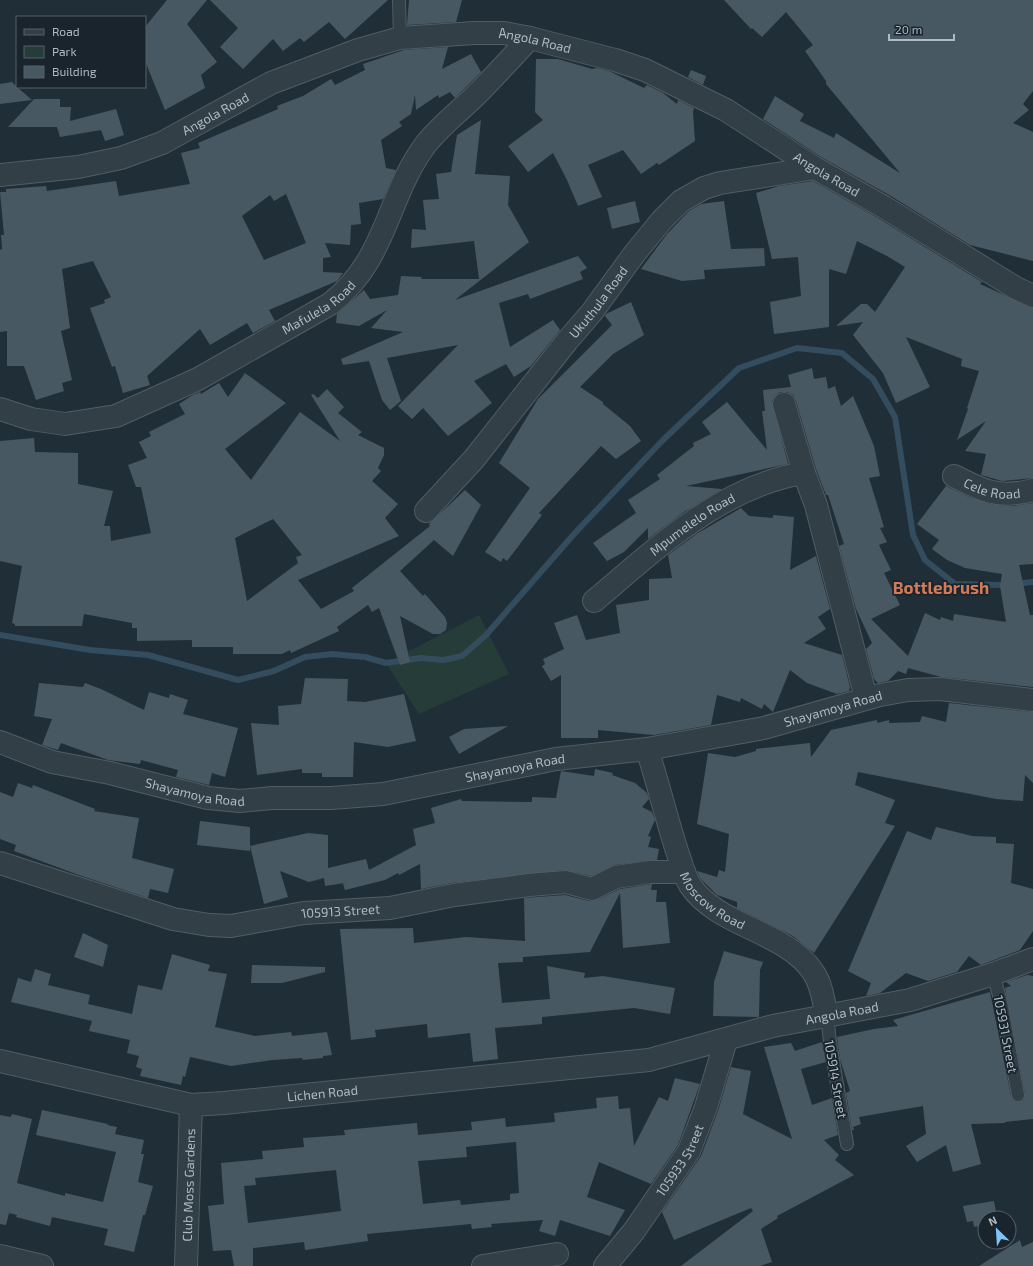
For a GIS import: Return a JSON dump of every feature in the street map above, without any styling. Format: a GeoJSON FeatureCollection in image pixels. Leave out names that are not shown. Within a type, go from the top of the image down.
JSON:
{"type":"FeatureCollection","features":[{"type":"Feature","properties":{"kind":"street","name":"Angola Road"},"geometry":{"type":"LineString","coordinates":[[0,175],[78,167],[122,158],[162,143],[272,83],[358,50],[400,38],[474,33],[504,33],[530,38],[645,70],[726,110],[815,168],[866,196],[1016,288],[1033,296]]}},
{"type":"Feature","properties":{"kind":"street","name":"Mafulela Road"},"geometry":{"type":"LineString","coordinates":[[0,409],[31,419],[65,424],[116,416],[198,379],[330,304],[346,292],[377,247],[412,166],[427,144],[530,38]]}},
{"type":"Feature","properties":{"kind":"street","name":"Ukuthula Road"},"geometry":{"type":"LineString","coordinates":[[426,511],[474,459],[567,341],[592,312],[634,253],[662,220],[681,201],[704,188],[720,182],[815,168]]}},
{"type":"Feature","properties":{"kind":"street"},"geometry":{"type":"LineString","coordinates":[[784,404],[804,473],[816,505],[866,698]]}},
{"type":"Feature","properties":{"kind":"street","name":"Mpumelelo Road"},"geometry":{"type":"LineString","coordinates":[[594,602],[659,547],[699,517],[739,493],[774,479],[804,473]]}},
{"type":"Feature","properties":{"kind":"street","name":"Cele Road"},"geometry":{"type":"LineString","coordinates":[[954,476],[984,491],[1007,494],[1033,490]]}},
{"type":"Feature","properties":{"kind":"street","name":"Shayamoya Road"},"geometry":{"type":"LineString","coordinates":[[0,742],[52,762],[110,773],[208,798],[240,801],[272,798],[331,798],[383,794],[556,759],[647,749],[764,728],[866,698],[908,690],[940,689],[1033,700]]}},
{"type":"Feature","properties":{"kind":"street","name":"Moscow Road"},"geometry":{"type":"LineString","coordinates":[[647,749],[684,872],[691,885],[704,900],[718,910],[776,941],[801,958],[814,972],[820,985],[827,1015]]}},
{"type":"Feature","properties":{"kind":"street","name":"105913 Street"},"geometry":{"type":"LineString","coordinates":[[0,864],[173,919],[209,925],[231,926],[304,913],[390,908],[454,896],[529,885],[566,882],[592,889],[616,877],[650,872],[684,872]]}},
{"type":"Feature","properties":{"kind":"street","name":"Angola Road"},"geometry":{"type":"LineString","coordinates":[[649,1060],[773,1026],[827,1015],[872,1009],[910,1000],[993,974],[1033,959]]}},
{"type":"Feature","properties":{"kind":"street","name":"105933 Street"},"geometry":{"type":"LineString","coordinates":[[606,1266],[634,1231],[689,1150],[706,1107],[726,1040]]}},
{"type":"Feature","properties":{"kind":"street","name":"Lichen Road"},"geometry":{"type":"LineString","coordinates":[[0,1061],[191,1105],[437,1083],[649,1060]]}},
{"type":"Feature","properties":{"kind":"street","name":"Club Moss Gardens"},"geometry":{"type":"LineString","coordinates":[[186,1266],[191,1105]]}},
{"type":"Feature","properties":{"kind":"street"},"geometry":{"type":"LineString","coordinates":[[483,1266],[557,1254]]}},
{"type":"Feature","properties":{"kind":"street"},"geometry":{"type":"LineString","coordinates":[[0,1256],[42,1266]]}},
{"type":"Feature","properties":{"kind":"lane"},"geometry":{"type":"LineString","coordinates":[[399,0],[400,38]]}},
{"type":"Feature","properties":{"kind":"lane","name":"105931 Street"},"geometry":{"type":"LineString","coordinates":[[993,974],[1001,1002],[1018,1095]]}},
{"type":"Feature","properties":{"kind":"lane","name":"105914 Street"},"geometry":{"type":"LineString","coordinates":[[827,1015],[847,1144]]}},
{"type":"Feature","properties":{"kind":"green space"},"geometry":{"type":"Polygon","coordinates":[[[479,615],[509,674],[419,714],[386,663],[479,615]]]}},
{"type":"Feature","properties":{"kind":"building"},"geometry":{"type":"Polygon","coordinates":[[[167,0],[207,0],[187,24],[217,62],[201,75],[205,88],[165,110],[146,63],[146,26],[167,0]]]}},
{"type":"Feature","properties":{"kind":"building"},"geometry":{"type":"Polygon","coordinates":[[[210,0],[388,0],[345,39],[329,22],[304,42],[300,38],[283,51],[273,39],[243,69],[220,47],[238,28],[210,0]]]}},
{"type":"Feature","properties":{"kind":"building"},"geometry":{"type":"Polygon","coordinates":[[[409,0],[462,0],[456,22],[407,25],[409,0]]]}},
{"type":"Feature","properties":{"kind":"building"},"geometry":{"type":"Polygon","coordinates":[[[724,0],[1033,0],[1033,91],[1023,104],[1029,110],[1013,123],[1033,132],[1033,261],[970,245],[891,196],[821,157],[763,119],[775,96],[804,114],[800,121],[834,138],[836,133],[900,173],[826,84],[826,81],[805,51],[813,45],[786,12],[762,37],[752,28],[751,29],[724,0]]]}},
{"type":"Feature","properties":{"kind":"building"},"geometry":{"type":"Polygon","coordinates":[[[448,47],[442,69],[471,54],[481,72],[455,98],[450,92],[439,98],[438,95],[416,110],[415,95],[411,114],[399,122],[402,126],[381,140],[386,168],[396,170],[383,199],[359,203],[361,224],[351,225],[350,245],[325,243],[331,257],[323,258],[323,272],[343,273],[337,281],[269,310],[275,321],[253,333],[247,323],[210,345],[200,329],[147,376],[150,385],[123,393],[115,366],[112,367],[90,308],[105,303],[104,300],[111,297],[93,261],[62,269],[70,328],[61,331],[72,380],[62,383],[64,391],[36,400],[24,366],[7,366],[7,331],[0,332],[0,250],[2,249],[1,235],[4,235],[0,192],[6,192],[6,189],[46,186],[47,191],[116,181],[119,196],[190,184],[181,153],[200,148],[198,143],[278,109],[277,106],[303,96],[331,79],[335,85],[365,70],[363,64],[404,50],[448,47]],[[286,194],[274,201],[270,195],[242,216],[264,260],[306,243],[286,194]]]}},
{"type":"Feature","properties":{"kind":"building"},"geometry":{"type":"Polygon","coordinates":[[[536,59],[558,59],[592,69],[597,68],[609,71],[644,88],[647,85],[663,93],[677,104],[678,100],[694,108],[695,141],[659,165],[657,163],[641,174],[623,150],[588,165],[602,197],[578,206],[553,153],[528,172],[508,146],[543,120],[535,112],[536,59]]]}},
{"type":"Feature","properties":{"kind":"building"},"geometry":{"type":"Polygon","coordinates":[[[691,70],[706,76],[703,85],[688,77],[691,70]]]}},
{"type":"Feature","properties":{"kind":"building"},"geometry":{"type":"Polygon","coordinates":[[[12,82],[16,88],[18,88],[32,100],[0,104],[0,84],[12,82]]]}},
{"type":"Feature","properties":{"kind":"building"},"geometry":{"type":"Polygon","coordinates":[[[34,99],[60,99],[60,107],[71,107],[70,121],[116,109],[124,135],[105,141],[101,130],[60,137],[57,127],[8,127],[34,99]]]}},
{"type":"Feature","properties":{"kind":"building"},"geometry":{"type":"Polygon","coordinates":[[[481,120],[475,174],[510,176],[508,205],[529,242],[455,300],[578,256],[587,268],[580,272],[583,279],[530,299],[528,294],[499,303],[510,347],[553,320],[560,330],[531,366],[514,377],[506,364],[474,381],[492,403],[448,436],[423,408],[412,419],[398,406],[458,345],[387,358],[401,401],[390,410],[382,400],[369,361],[343,365],[341,359],[403,332],[371,328],[387,310],[359,326],[336,323],[337,314],[364,290],[370,299],[398,295],[401,276],[422,277],[421,279],[479,279],[474,241],[411,248],[412,229],[426,230],[423,200],[439,199],[436,174],[451,172],[457,135],[481,120]]]}},
{"type":"Feature","properties":{"kind":"building"},"geometry":{"type":"Polygon","coordinates":[[[813,181],[878,218],[982,282],[980,284],[1033,308],[1033,478],[1002,481],[981,475],[986,454],[965,451],[986,421],[957,440],[979,371],[961,366],[962,359],[906,337],[930,387],[896,403],[883,373],[853,335],[863,322],[836,326],[861,304],[867,304],[875,312],[905,267],[887,256],[857,241],[846,274],[829,269],[829,327],[774,334],[770,302],[801,296],[798,257],[772,259],[756,193],[779,186],[813,181]]]}},
{"type":"Feature","properties":{"kind":"building"},"geometry":{"type":"Polygon","coordinates":[[[635,201],[640,222],[612,229],[607,208],[635,201]]]}},
{"type":"Feature","properties":{"kind":"building"},"geometry":{"type":"Polygon","coordinates":[[[724,201],[731,249],[764,248],[765,266],[704,270],[705,279],[682,281],[641,269],[667,234],[689,211],[701,204],[724,201]]]}},
{"type":"Feature","properties":{"kind":"building"},"geometry":{"type":"Polygon","coordinates":[[[631,302],[644,335],[613,354],[580,387],[603,402],[603,404],[630,426],[641,441],[616,459],[601,446],[539,513],[542,515],[507,561],[503,558],[501,562],[485,552],[530,488],[499,463],[538,399],[612,325],[605,316],[606,314],[631,302]]]}},
{"type":"Feature","properties":{"kind":"building"},"geometry":{"type":"Polygon","coordinates":[[[812,368],[814,379],[826,377],[828,389],[835,386],[841,406],[853,396],[874,446],[880,476],[869,478],[884,527],[880,528],[887,542],[879,545],[891,570],[884,573],[900,605],[871,619],[908,656],[925,613],[940,620],[941,617],[953,621],[954,614],[1006,622],[1000,586],[1002,574],[965,568],[947,560],[932,549],[939,540],[917,524],[946,486],[969,497],[990,504],[1012,506],[1033,503],[1033,564],[1019,565],[1030,615],[1033,615],[1033,687],[941,677],[908,668],[906,674],[898,671],[888,681],[878,683],[874,679],[866,649],[872,643],[856,609],[839,546],[844,544],[828,495],[826,495],[816,469],[796,401],[793,395],[787,392],[780,392],[772,401],[788,464],[686,486],[722,489],[684,512],[648,539],[648,528],[624,552],[607,561],[593,543],[636,513],[628,500],[660,479],[657,475],[694,446],[693,443],[711,434],[702,422],[727,402],[767,450],[762,411],[765,411],[763,390],[791,387],[788,375],[812,368]]]}},
{"type":"Feature","properties":{"kind":"building"},"geometry":{"type":"Polygon","coordinates":[[[245,373],[286,403],[225,449],[251,480],[300,412],[340,441],[311,395],[313,394],[318,398],[327,389],[344,407],[338,413],[362,432],[358,435],[384,448],[384,455],[378,468],[381,471],[372,481],[398,504],[385,518],[399,536],[298,580],[321,609],[354,591],[352,588],[430,526],[429,524],[465,490],[481,505],[453,556],[434,540],[400,571],[423,596],[425,594],[445,617],[447,623],[446,630],[440,634],[433,634],[400,616],[410,662],[400,665],[379,608],[372,612],[368,605],[337,627],[339,631],[291,653],[290,650],[282,654],[233,654],[233,647],[192,647],[192,640],[137,641],[137,628],[132,628],[132,623],[84,614],[82,626],[15,626],[15,624],[12,623],[22,566],[0,561],[0,441],[34,438],[35,452],[78,453],[78,484],[113,491],[104,526],[110,526],[111,541],[151,533],[141,487],[136,487],[128,465],[147,458],[139,442],[151,436],[149,432],[185,414],[179,404],[193,395],[200,392],[201,394],[219,383],[228,397],[245,373]],[[273,519],[235,538],[247,601],[298,563],[296,557],[302,555],[273,519]]]}},
{"type":"Feature","properties":{"kind":"building"},"geometry":{"type":"Polygon","coordinates":[[[741,508],[749,516],[773,518],[773,515],[794,517],[790,570],[816,556],[830,609],[818,617],[826,629],[804,643],[842,655],[850,687],[849,691],[837,694],[807,683],[790,670],[773,712],[764,704],[762,709],[741,698],[740,702],[717,695],[711,725],[654,735],[598,730],[598,738],[561,738],[561,675],[551,681],[542,666],[545,664],[543,659],[564,649],[554,623],[577,615],[586,640],[620,633],[616,605],[649,600],[649,579],[672,578],[668,555],[698,533],[741,508]]]}},
{"type":"Feature","properties":{"kind":"building"},"geometry":{"type":"Polygon","coordinates":[[[305,678],[348,679],[347,701],[365,702],[404,694],[416,741],[388,747],[354,742],[353,777],[322,777],[322,773],[302,773],[302,769],[257,775],[251,723],[279,725],[278,706],[301,704],[305,678]]]}},
{"type":"Feature","properties":{"kind":"building"},"geometry":{"type":"Polygon","coordinates":[[[39,683],[83,687],[85,683],[101,689],[144,710],[149,692],[169,698],[170,694],[188,700],[183,714],[238,728],[225,777],[212,773],[209,785],[176,777],[178,770],[141,760],[140,764],[108,760],[61,743],[58,750],[42,745],[52,719],[34,716],[39,683]]]}},
{"type":"Feature","properties":{"kind":"building"},"geometry":{"type":"Polygon","coordinates":[[[949,703],[1033,712],[1033,783],[1025,775],[1023,801],[996,799],[858,772],[855,785],[895,800],[885,823],[895,826],[814,953],[793,936],[737,908],[737,902],[717,895],[700,878],[697,871],[717,877],[719,870],[725,872],[729,834],[697,824],[708,753],[735,757],[756,751],[756,749],[810,743],[811,757],[831,730],[877,720],[877,723],[889,720],[889,723],[920,722],[922,716],[946,722],[949,703]]]}},
{"type":"Feature","properties":{"kind":"building"},"geometry":{"type":"Polygon","coordinates":[[[508,726],[459,754],[449,737],[464,729],[508,726]]]}},
{"type":"Feature","properties":{"kind":"building"},"geometry":{"type":"Polygon","coordinates":[[[595,769],[613,773],[612,775],[635,783],[647,793],[649,799],[642,807],[652,812],[655,820],[648,836],[651,837],[648,847],[659,849],[657,860],[614,865],[591,876],[565,870],[452,883],[421,889],[420,864],[399,875],[398,873],[385,880],[345,890],[343,884],[345,883],[325,886],[324,878],[309,882],[280,871],[288,897],[264,904],[250,846],[308,833],[328,835],[328,868],[366,859],[369,870],[416,845],[413,829],[435,823],[431,808],[461,799],[462,801],[532,802],[532,797],[556,798],[561,771],[594,776],[595,769]]]}},
{"type":"Feature","properties":{"kind":"building"},"geometry":{"type":"Polygon","coordinates":[[[18,783],[32,788],[33,785],[95,809],[94,811],[139,818],[132,858],[174,869],[168,893],[150,889],[148,898],[14,851],[16,845],[0,839],[0,792],[13,797],[18,783]]]}},
{"type":"Feature","properties":{"kind":"building"},"geometry":{"type":"Polygon","coordinates":[[[200,821],[250,827],[250,851],[197,845],[200,821]]]}},
{"type":"Feature","properties":{"kind":"building"},"geometry":{"type":"Polygon","coordinates":[[[936,827],[972,836],[996,837],[996,843],[1014,844],[1011,883],[1033,889],[1033,931],[1020,950],[981,965],[969,956],[957,972],[928,981],[906,973],[880,993],[866,996],[871,983],[848,971],[907,831],[931,840],[936,827]]]}},
{"type":"Feature","properties":{"kind":"building"},"geometry":{"type":"Polygon","coordinates":[[[652,884],[651,890],[657,890],[656,902],[666,902],[670,943],[623,948],[620,893],[590,952],[523,957],[523,962],[498,963],[502,1003],[550,999],[547,966],[585,973],[584,978],[603,976],[675,988],[670,1014],[634,1008],[542,1017],[542,1024],[495,1028],[498,1059],[473,1062],[470,1033],[428,1038],[427,1024],[375,1030],[376,1037],[351,1040],[340,929],[413,928],[414,943],[466,937],[525,941],[524,898],[565,895],[589,901],[597,900],[620,889],[652,884]]]}},
{"type":"Feature","properties":{"kind":"building"},"geometry":{"type":"Polygon","coordinates":[[[83,933],[108,945],[103,967],[74,957],[83,933]]]}},
{"type":"Feature","properties":{"kind":"building"},"geometry":{"type":"Polygon","coordinates":[[[724,951],[763,962],[760,970],[759,1017],[713,1016],[714,982],[724,951]]]}},
{"type":"Feature","properties":{"kind":"building"},"geometry":{"type":"Polygon","coordinates":[[[172,954],[210,965],[208,971],[227,974],[215,1027],[255,1036],[291,1032],[292,1036],[327,1032],[332,1055],[323,1056],[323,1058],[303,1060],[302,1058],[272,1060],[231,1066],[190,1057],[185,1077],[183,1076],[181,1085],[140,1076],[142,1069],[136,1067],[139,1056],[127,1053],[130,1040],[89,1031],[92,1021],[11,1002],[18,978],[31,982],[35,969],[51,974],[48,985],[90,995],[88,1004],[132,1014],[138,985],[162,990],[172,954]]]}},
{"type":"Feature","properties":{"kind":"building"},"geometry":{"type":"Polygon","coordinates":[[[252,965],[325,967],[325,972],[282,983],[251,983],[252,965]]]}},
{"type":"Feature","properties":{"kind":"building"},"geometry":{"type":"Polygon","coordinates":[[[1027,975],[1033,976],[1033,1119],[1005,1123],[971,1124],[981,1164],[953,1172],[946,1145],[917,1162],[906,1146],[926,1134],[923,1106],[859,1117],[861,1124],[853,1127],[854,1130],[852,1130],[846,1093],[850,1091],[840,1059],[837,1037],[874,1029],[898,1026],[893,1020],[990,992],[1011,1096],[1016,1102],[1023,1100],[1025,1094],[1005,988],[1011,986],[1006,982],[1027,975]]]}},
{"type":"Feature","properties":{"kind":"building"},"geometry":{"type":"Polygon","coordinates":[[[822,1042],[826,1062],[801,1069],[812,1105],[832,1098],[838,1135],[824,1140],[839,1155],[835,1160],[854,1175],[777,1216],[778,1218],[761,1229],[772,1262],[760,1266],[681,1266],[753,1211],[751,1208],[674,1240],[662,1212],[701,1156],[718,1111],[731,1067],[751,1071],[743,1114],[792,1139],[764,1047],[791,1043],[795,1051],[822,1042]]]}},
{"type":"Feature","properties":{"kind":"building"},"geometry":{"type":"Polygon","coordinates":[[[675,1078],[700,1084],[678,1145],[651,1184],[599,1162],[587,1197],[625,1210],[610,1236],[560,1220],[555,1236],[539,1231],[543,1220],[491,1224],[492,1227],[472,1229],[471,1224],[367,1234],[368,1241],[305,1250],[304,1242],[253,1248],[253,1266],[234,1266],[231,1250],[213,1251],[208,1206],[224,1204],[221,1163],[263,1159],[262,1151],[304,1147],[303,1138],[345,1135],[344,1130],[417,1123],[418,1135],[472,1130],[471,1122],[505,1118],[506,1127],[555,1122],[554,1113],[597,1108],[596,1098],[618,1096],[619,1109],[630,1108],[634,1146],[659,1097],[668,1101],[675,1078]],[[516,1142],[466,1147],[467,1157],[418,1161],[423,1204],[460,1200],[461,1205],[510,1200],[510,1194],[519,1193],[516,1142]],[[336,1170],[255,1178],[256,1185],[244,1186],[248,1223],[341,1211],[336,1170]]]}},
{"type":"Feature","properties":{"kind":"building"},"geometry":{"type":"Polygon","coordinates":[[[42,1110],[108,1124],[107,1125],[117,1127],[115,1134],[144,1140],[141,1154],[144,1154],[138,1182],[153,1186],[145,1215],[143,1215],[134,1252],[104,1245],[108,1229],[52,1217],[50,1226],[16,1217],[17,1215],[9,1213],[6,1225],[0,1224],[0,1115],[11,1117],[12,1114],[32,1119],[17,1183],[65,1196],[65,1193],[103,1202],[116,1152],[36,1135],[42,1110]]]}},
{"type":"Feature","properties":{"kind":"building"},"geometry":{"type":"Polygon","coordinates":[[[994,1201],[996,1210],[977,1210],[977,1226],[974,1227],[973,1221],[967,1222],[963,1206],[994,1201]]]}},
{"type":"Feature","properties":{"kind":"building"},"geometry":{"type":"Polygon","coordinates":[[[1020,1240],[1022,1247],[1033,1242],[1033,1266],[979,1266],[1004,1250],[1017,1250],[1017,1242],[1020,1240]]]}},
{"type":"Feature","properties":{"kind":"waterway"},"geometry":{"type":"LineString","coordinates":[[0,635],[90,650],[148,655],[238,680],[274,671],[305,657],[332,654],[365,657],[386,663],[421,658],[444,660],[462,656],[486,635],[574,534],[663,440],[739,368],[797,348],[842,353],[873,379],[895,417],[913,535],[925,560],[955,584],[1002,585],[1033,582]]}},
{"type":"Feature","properties":{"kind":"district","name":"Bottlebrush"},"geometry":{"type":"Point","coordinates":[941,588]}}]}
